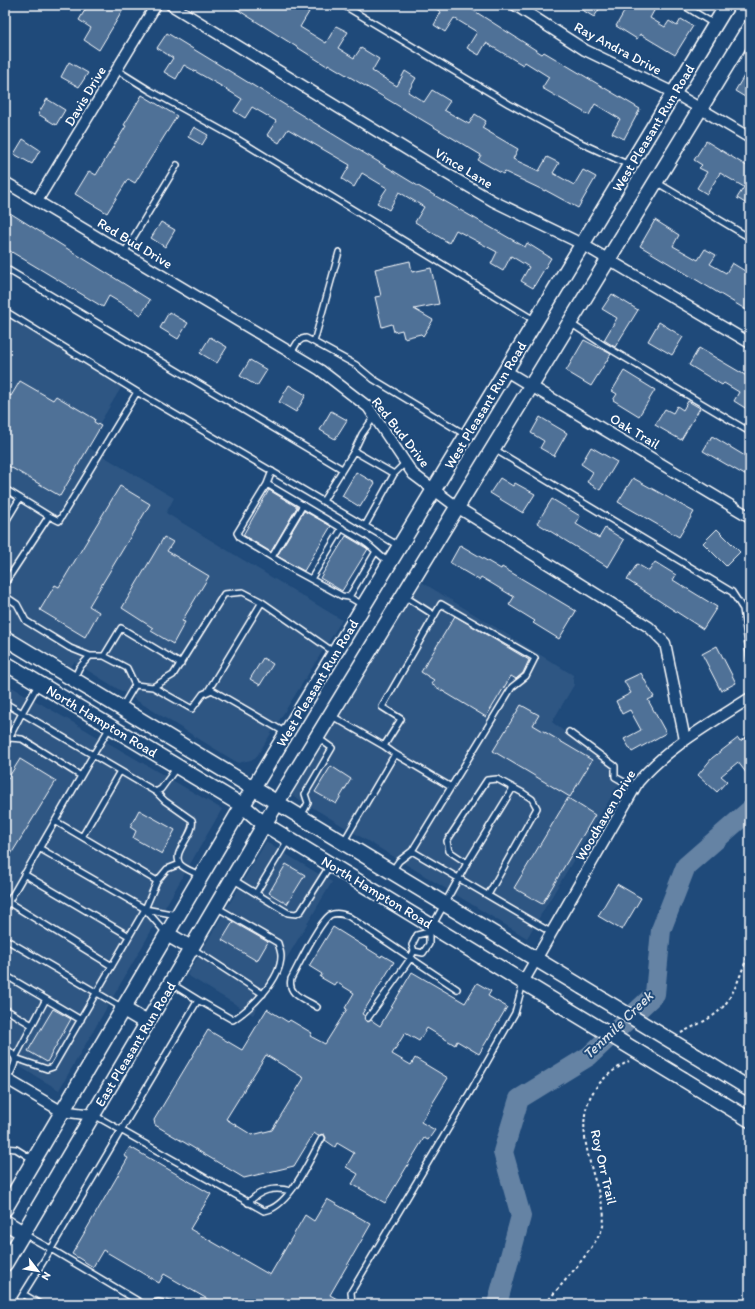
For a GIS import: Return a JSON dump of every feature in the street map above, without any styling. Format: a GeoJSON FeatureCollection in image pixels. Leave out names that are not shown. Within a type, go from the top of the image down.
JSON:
{"type":"FeatureCollection","features":[{"type":"Feature","properties":{"kind":"main road","name":"West Pleasant Run Road"},"geometry":{"type":"LineString","coordinates":[[243,806],[727,5]]}},
{"type":"Feature","properties":{"kind":"main road","name":"West Pleasant Run Road"},"geometry":{"type":"LineString","coordinates":[[264,824],[750,27]]}},
{"type":"Feature","properties":{"kind":"main road","name":"North Hampton Road"},"geometry":{"type":"LineString","coordinates":[[5,638],[538,958],[750,1089]]}},
{"type":"Feature","properties":{"kind":"main road","name":"North Hampton Road"},"geometry":{"type":"LineString","coordinates":[[5,663],[243,806],[264,824],[330,864],[430,929],[523,982],[750,1120]]}},
{"type":"Feature","properties":{"kind":"main road"},"geometry":{"type":"LineString","coordinates":[[110,726],[121,708]]}},
{"type":"Feature","properties":{"kind":"main road","name":"East Pleasant Run Road"},"geometry":{"type":"LineString","coordinates":[[5,1209],[61,1111],[243,806]]}},
{"type":"Feature","properties":{"kind":"main road","name":"East Pleasant Run Road"},"geometry":{"type":"LineString","coordinates":[[5,1264],[264,824]]}},
{"type":"Feature","properties":{"kind":"main road"},"geometry":{"type":"LineString","coordinates":[[167,934],[191,948]]}},
{"type":"Feature","properties":{"kind":"main road"},"geometry":{"type":"LineString","coordinates":[[122,1008],[147,1022]]}},
{"type":"Feature","properties":{"kind":"main road"},"geometry":{"type":"LineString","coordinates":[[5,1222],[23,1233]]}},
{"type":"Feature","properties":{"kind":"street","name":"Davis Drive"},"geometry":{"type":"LineString","coordinates":[[37,201],[156,5]]}},
{"type":"Feature","properties":{"kind":"street","name":"Vince Lane"},"geometry":{"type":"LineString","coordinates":[[171,5],[487,198],[582,244],[750,344]]}},
{"type":"Feature","properties":{"kind":"street","name":"Ray Andra Drive"},"geometry":{"type":"LineString","coordinates":[[514,5],[585,50],[674,93],[750,138]]}},
{"type":"Feature","properties":{"kind":"street","name":"Red Bud Drive"},"geometry":{"type":"LineString","coordinates":[[5,182],[326,375],[368,407],[413,474],[457,507],[649,627],[664,643],[685,740]]}},
{"type":"Feature","properties":{"kind":"street","name":"Oak Trail"},"geometry":{"type":"LineString","coordinates":[[506,370],[750,517]]}},
{"type":"Feature","properties":{"kind":"street","name":"Woodhaven Drive"},"geometry":{"type":"LineString","coordinates":[[523,982],[635,788],[651,767],[685,740],[750,698]]}},
{"type":"Feature","properties":{"kind":"street"},"geometry":{"type":"LineString","coordinates":[[6,1079],[61,1111],[93,1115]]}},
{"type":"Feature","properties":{"kind":"lane"},"geometry":{"type":"LineString","coordinates":[[343,5],[509,104],[579,142],[630,166]]}},
{"type":"Feature","properties":{"kind":"lane"},"geometry":{"type":"LineString","coordinates":[[683,5],[715,25]]}},
{"type":"Feature","properties":{"kind":"lane"},"geometry":{"type":"LineString","coordinates":[[117,70],[156,94],[234,137],[536,321]]}},
{"type":"Feature","properties":{"kind":"lane"},"geometry":{"type":"LineString","coordinates":[[124,253],[177,165]]}},
{"type":"Feature","properties":{"kind":"lane"},"geometry":{"type":"LineString","coordinates":[[656,182],[750,238]]}},
{"type":"Feature","properties":{"kind":"lane"},"geometry":{"type":"LineString","coordinates":[[314,342],[339,252]]}},
{"type":"Feature","properties":{"kind":"lane"},"geometry":{"type":"LineString","coordinates":[[5,268],[342,468]]}},
{"type":"Feature","properties":{"kind":"lane"},"geometry":{"type":"LineString","coordinates":[[5,311],[137,392],[400,546]]}},
{"type":"Feature","properties":{"kind":"lane"},"geometry":{"type":"LineString","coordinates":[[570,322],[605,346],[750,432]]}},
{"type":"Feature","properties":{"kind":"lane"},"geometry":{"type":"LineString","coordinates":[[291,353],[297,343],[306,338],[356,365],[373,379],[467,435]]}},
{"type":"Feature","properties":{"kind":"lane"},"geometry":{"type":"LineString","coordinates":[[5,489],[59,521],[137,392]]}},
{"type":"Feature","properties":{"kind":"lane"},"geometry":{"type":"LineString","coordinates":[[323,501],[342,468],[354,451],[362,434],[374,417]]}},
{"type":"Feature","properties":{"kind":"lane"},"geometry":{"type":"LineString","coordinates":[[493,448],[732,592],[742,609],[750,659]]}},
{"type":"Feature","properties":{"kind":"lane"},"geometry":{"type":"LineString","coordinates":[[354,451],[394,474]]}},
{"type":"Feature","properties":{"kind":"lane"},"geometry":{"type":"LineString","coordinates":[[365,526],[394,474],[406,463]]}},
{"type":"Feature","properties":{"kind":"lane"},"geometry":{"type":"LineString","coordinates":[[272,471],[267,484],[237,533],[240,538],[311,579],[342,596],[349,597],[364,606]]}},
{"type":"Feature","properties":{"kind":"lane"},"geometry":{"type":"LineString","coordinates":[[267,484],[373,547],[375,553],[390,563]]}},
{"type":"Feature","properties":{"kind":"lane"},"geometry":{"type":"LineString","coordinates":[[5,522],[20,498]]}},
{"type":"Feature","properties":{"kind":"lane"},"geometry":{"type":"LineString","coordinates":[[272,557],[302,505]]}},
{"type":"Feature","properties":{"kind":"lane"},"geometry":{"type":"LineString","coordinates":[[5,583],[49,516]]}},
{"type":"Feature","properties":{"kind":"lane"},"geometry":{"type":"LineString","coordinates":[[311,579],[342,528]]}},
{"type":"Feature","properties":{"kind":"lane"},"geometry":{"type":"LineString","coordinates":[[349,597],[375,553]]}},
{"type":"Feature","properties":{"kind":"lane"},"geometry":{"type":"LineString","coordinates":[[153,687],[173,675],[224,594],[243,592],[262,602],[335,653]]}},
{"type":"Feature","properties":{"kind":"lane"},"geometry":{"type":"LineString","coordinates":[[5,596],[17,604],[26,621],[70,648],[90,656],[104,656],[127,668],[135,685]]}},
{"type":"Feature","properties":{"kind":"lane"},"geometry":{"type":"LineString","coordinates":[[403,596],[434,615]]}},
{"type":"Feature","properties":{"kind":"lane"},"geometry":{"type":"LineString","coordinates":[[135,685],[153,687],[192,709],[203,694],[208,690],[262,602]]}},
{"type":"Feature","properties":{"kind":"lane"},"geometry":{"type":"LineString","coordinates":[[384,746],[401,719],[382,707],[441,604],[535,658],[526,676],[512,687],[412,851],[398,861],[392,871]]}},
{"type":"Feature","properties":{"kind":"lane"},"geometry":{"type":"LineString","coordinates":[[104,656],[121,628],[180,664]]}},
{"type":"Feature","properties":{"kind":"lane"},"geometry":{"type":"LineString","coordinates":[[74,679],[79,668],[90,656]]}},
{"type":"Feature","properties":{"kind":"lane"},"geometry":{"type":"LineString","coordinates":[[5,744],[39,683]]}},
{"type":"Feature","properties":{"kind":"lane"},"geometry":{"type":"LineString","coordinates":[[121,708],[135,685]]}},
{"type":"Feature","properties":{"kind":"lane"},"geometry":{"type":"LineString","coordinates":[[208,690],[212,690],[287,733]]}},
{"type":"Feature","properties":{"kind":"lane"},"geometry":{"type":"LineString","coordinates":[[5,703],[156,792],[165,801],[192,820],[194,825],[179,852],[178,859],[180,864],[201,876]]}},
{"type":"Feature","properties":{"kind":"lane"},"geometry":{"type":"LineString","coordinates":[[330,715],[451,787]]}},
{"type":"Feature","properties":{"kind":"lane"},"geometry":{"type":"LineString","coordinates":[[5,908],[110,726]]}},
{"type":"Feature","properties":{"kind":"lane"},"geometry":{"type":"LineString","coordinates":[[569,732],[615,766],[615,776],[635,788]]}},
{"type":"Feature","properties":{"kind":"lane"},"geometry":{"type":"LineString","coordinates":[[301,816],[308,803],[305,794],[332,748],[317,737]]}},
{"type":"Feature","properties":{"kind":"lane"},"geometry":{"type":"LineString","coordinates":[[8,738],[22,739],[81,776]]}},
{"type":"Feature","properties":{"kind":"lane"},"geometry":{"type":"LineString","coordinates":[[343,842],[395,754]]}},
{"type":"Feature","properties":{"kind":"lane"},"geometry":{"type":"LineString","coordinates":[[156,792],[161,789],[178,766]]}},
{"type":"Feature","properties":{"kind":"lane"},"geometry":{"type":"LineString","coordinates":[[82,836],[120,771]]}},
{"type":"Feature","properties":{"kind":"lane"},"geometry":{"type":"LineString","coordinates":[[467,863],[449,850],[447,841],[487,780],[497,779],[532,799],[537,808],[488,895]]}},
{"type":"Feature","properties":{"kind":"lane"},"geometry":{"type":"LineString","coordinates":[[414,951],[423,952],[429,944],[430,929],[460,878],[467,863],[513,788]]}},
{"type":"Feature","properties":{"kind":"lane"},"geometry":{"type":"LineString","coordinates":[[55,821],[157,881]]}},
{"type":"Feature","properties":{"kind":"lane"},"geometry":{"type":"LineString","coordinates":[[256,893],[289,839]]}},
{"type":"Feature","properties":{"kind":"lane"},"geometry":{"type":"LineString","coordinates":[[39,848],[145,910],[167,934]]}},
{"type":"Feature","properties":{"kind":"lane"},"geometry":{"type":"LineString","coordinates":[[412,851],[552,933]]}},
{"type":"Feature","properties":{"kind":"lane"},"geometry":{"type":"LineString","coordinates":[[5,1048],[12,1052],[16,1058],[46,1069],[54,1067],[145,910],[157,881],[167,869],[180,864]]}},
{"type":"Feature","properties":{"kind":"lane"},"geometry":{"type":"LineString","coordinates":[[232,879],[288,913],[296,914],[301,911],[330,864]]}},
{"type":"Feature","properties":{"kind":"lane"},"geometry":{"type":"LineString","coordinates":[[24,874],[129,936]]}},
{"type":"Feature","properties":{"kind":"lane"},"geometry":{"type":"LineString","coordinates":[[8,902],[112,966]]}},
{"type":"Feature","properties":{"kind":"lane"},"geometry":{"type":"LineString","coordinates":[[170,983],[233,1020],[246,1011],[263,994],[278,969],[281,955],[278,943],[216,906]]}},
{"type":"Feature","properties":{"kind":"lane"},"geometry":{"type":"LineString","coordinates":[[145,910],[178,915]]}},
{"type":"Feature","properties":{"kind":"lane"},"geometry":{"type":"LineString","coordinates":[[317,1007],[291,991],[289,986],[291,979],[321,925],[329,916],[335,913],[348,916],[410,959],[457,989]]}},
{"type":"Feature","properties":{"kind":"lane"},"geometry":{"type":"LineString","coordinates":[[368,1018],[410,959],[414,951],[412,945],[417,935],[430,929]]}},
{"type":"Feature","properties":{"kind":"lane"},"geometry":{"type":"LineString","coordinates":[[5,938],[122,1008]]}},
{"type":"Feature","properties":{"kind":"lane"},"geometry":{"type":"LineString","coordinates":[[191,948],[263,994]]}},
{"type":"Feature","properties":{"kind":"lane"},"geometry":{"type":"LineString","coordinates":[[5,975],[81,1020]]}},
{"type":"Feature","properties":{"kind":"lane"},"geometry":{"type":"LineString","coordinates":[[352,1304],[351,1292],[470,1092],[515,1013],[523,982]]}},
{"type":"Feature","properties":{"kind":"lane"},"geometry":{"type":"LineString","coordinates":[[6,1079],[46,999]]}},
{"type":"Feature","properties":{"kind":"lane"},"geometry":{"type":"LineString","coordinates":[[17,1304],[198,1000]]}},
{"type":"Feature","properties":{"kind":"lane"},"geometry":{"type":"LineString","coordinates":[[5,1009],[32,1025]]}},
{"type":"Feature","properties":{"kind":"lane"},"geometry":{"type":"LineString","coordinates":[[93,1115],[165,1154],[264,1211],[271,1210],[280,1205],[322,1138]]}},
{"type":"Feature","properties":{"kind":"lane"},"geometry":{"type":"LineString","coordinates":[[5,1148],[16,1149],[33,1160]]}},
{"type":"Feature","properties":{"kind":"lane"},"geometry":{"type":"LineString","coordinates":[[248,1203],[255,1195],[268,1189],[283,1189],[290,1191]]}},
{"type":"Feature","properties":{"kind":"lane"},"geometry":{"type":"LineString","coordinates":[[23,1233],[143,1304]]}},
{"type":"Feature","properties":{"kind":"lane"},"geometry":{"type":"LineString","coordinates":[[23,1294],[40,1304]]}},
{"type":"Feature","properties":{"kind":"lane"},"geometry":{"type":"LineString","coordinates":[[152,1304],[158,1302],[169,1304]]}},
{"type":"Feature","properties":{"kind":"path"},"geometry":{"type":"LineString","coordinates":[[676,1036],[713,1016],[724,1005],[730,998],[750,951]]}},
{"type":"Feature","properties":{"kind":"path","name":"Roy Orr Trail"},"geometry":{"type":"LineString","coordinates":[[545,1304],[600,1234],[604,1214],[585,1142],[584,1112],[586,1104],[600,1083],[622,1065],[631,1060]]}},
{"type":"Feature","properties":{"kind":"shaded area"},"geometry":{"type":"Polygon","coordinates":[[[5,308],[125,381],[86,446],[174,498],[166,513],[342,620],[255,759],[238,763],[74,662],[71,667],[5,628],[5,308]]]}},
{"type":"Feature","properties":{"kind":"shaded area"},"geometry":{"type":"Polygon","coordinates":[[[420,581],[573,675],[574,685],[552,722],[623,777],[527,938],[292,795],[420,581]]]}},
{"type":"Feature","properties":{"kind":"shaded area"},"geometry":{"type":"Polygon","coordinates":[[[5,683],[222,809],[59,1090],[5,1058],[5,683]]]}},
{"type":"Feature","properties":{"kind":"shaded area"},"geometry":{"type":"Polygon","coordinates":[[[266,842],[332,882],[253,1015],[187,975],[266,842]]]}},
{"type":"Feature","properties":{"kind":"building"},"geometry":{"type":"Polygon","coordinates":[[[88,5],[126,5],[99,50],[84,40],[91,28],[79,20],[88,5]]]}},
{"type":"Feature","properties":{"kind":"building"},"geometry":{"type":"Polygon","coordinates":[[[230,5],[296,5],[309,12],[300,27],[326,43],[336,26],[348,32],[338,48],[354,58],[361,48],[379,59],[372,71],[397,86],[405,71],[416,78],[408,92],[424,102],[432,90],[450,101],[444,110],[469,124],[475,114],[486,121],[482,128],[518,149],[513,159],[539,171],[547,157],[559,163],[553,173],[574,185],[583,170],[596,177],[578,208],[545,190],[505,172],[503,174],[478,160],[481,155],[328,64],[327,66],[230,5]]]}},
{"type":"Feature","properties":{"kind":"building"},"geometry":{"type":"Polygon","coordinates":[[[430,5],[465,5],[542,54],[544,52],[640,109],[624,139],[612,133],[620,119],[595,104],[589,115],[542,88],[549,77],[525,62],[523,65],[486,43],[479,55],[467,48],[477,32],[454,18],[445,32],[434,25],[441,12],[430,5]]]}},
{"type":"Feature","properties":{"kind":"building"},"geometry":{"type":"Polygon","coordinates":[[[574,5],[602,5],[594,17],[574,5]]]}},
{"type":"Feature","properties":{"kind":"building"},"geometry":{"type":"Polygon","coordinates":[[[628,5],[647,5],[655,9],[650,18],[665,27],[669,21],[677,26],[681,19],[693,26],[675,55],[640,34],[637,39],[616,26],[628,5]]]}},
{"type":"Feature","properties":{"kind":"building"},"geometry":{"type":"Polygon","coordinates":[[[167,33],[418,186],[525,247],[527,243],[551,258],[533,288],[521,281],[529,267],[511,256],[503,271],[491,264],[497,252],[456,230],[449,243],[415,222],[424,207],[399,192],[389,210],[377,203],[387,188],[362,173],[354,187],[342,179],[350,165],[288,129],[279,143],[267,135],[276,121],[252,107],[245,118],[234,111],[242,99],[221,86],[184,65],[176,79],[164,72],[173,58],[157,48],[167,33]]]}},
{"type":"Feature","properties":{"kind":"building"},"geometry":{"type":"Polygon","coordinates":[[[69,62],[88,73],[79,87],[61,77],[69,62]]]}},
{"type":"Feature","properties":{"kind":"building"},"geometry":{"type":"Polygon","coordinates":[[[750,66],[750,100],[735,91],[750,66]]]}},
{"type":"Feature","properties":{"kind":"building"},"geometry":{"type":"Polygon","coordinates":[[[142,95],[177,116],[135,183],[128,179],[107,213],[75,194],[89,171],[96,175],[126,126],[124,125],[142,95]]]}},
{"type":"Feature","properties":{"kind":"building"},"geometry":{"type":"Polygon","coordinates":[[[47,99],[65,110],[56,125],[38,114],[47,99]]]}},
{"type":"Feature","properties":{"kind":"building"},"geometry":{"type":"Polygon","coordinates":[[[194,127],[208,135],[202,145],[188,137],[194,127]]]}},
{"type":"Feature","properties":{"kind":"building"},"geometry":{"type":"Polygon","coordinates":[[[23,139],[40,150],[32,164],[14,154],[23,139]]]}},
{"type":"Feature","properties":{"kind":"building"},"geometry":{"type":"Polygon","coordinates":[[[706,141],[750,168],[750,206],[737,198],[744,187],[720,173],[707,194],[697,188],[707,172],[699,168],[702,165],[694,160],[706,141]]]}},
{"type":"Feature","properties":{"kind":"building"},"geometry":{"type":"Polygon","coordinates":[[[10,213],[150,300],[141,315],[109,296],[103,307],[5,248],[5,220],[10,213]]]}},
{"type":"Feature","properties":{"kind":"building"},"geometry":{"type":"Polygon","coordinates":[[[655,220],[679,235],[673,246],[698,260],[705,249],[716,255],[710,264],[726,273],[732,263],[750,274],[750,312],[640,246],[655,220]]]}},
{"type":"Feature","properties":{"kind":"building"},"geometry":{"type":"Polygon","coordinates":[[[161,222],[175,230],[165,247],[151,238],[161,222]]]}},
{"type":"Feature","properties":{"kind":"building"},"geometry":{"type":"Polygon","coordinates":[[[410,261],[412,272],[431,268],[439,304],[414,309],[433,320],[423,336],[421,334],[404,338],[402,330],[394,332],[392,324],[382,327],[375,297],[381,296],[375,269],[410,261]]]}},
{"type":"Feature","properties":{"kind":"building"},"geometry":{"type":"Polygon","coordinates":[[[612,294],[638,310],[615,347],[604,340],[617,318],[602,309],[612,294]]]}},
{"type":"Feature","properties":{"kind":"building"},"geometry":{"type":"Polygon","coordinates":[[[169,312],[188,323],[178,339],[160,328],[169,312]]]}},
{"type":"Feature","properties":{"kind":"building"},"geometry":{"type":"Polygon","coordinates":[[[659,322],[683,337],[672,355],[648,341],[659,322]]]}},
{"type":"Feature","properties":{"kind":"building"},"geometry":{"type":"Polygon","coordinates":[[[210,337],[227,347],[217,363],[200,353],[210,337]]]}},
{"type":"Feature","properties":{"kind":"building"},"geometry":{"type":"Polygon","coordinates":[[[584,340],[611,354],[591,386],[566,371],[584,340]]]}},
{"type":"Feature","properties":{"kind":"building"},"geometry":{"type":"Polygon","coordinates":[[[699,348],[750,378],[750,411],[734,401],[739,392],[724,383],[722,385],[689,365],[699,348]]]}},
{"type":"Feature","properties":{"kind":"building"},"geometry":{"type":"Polygon","coordinates":[[[250,360],[267,370],[257,386],[240,376],[250,360]]]}},
{"type":"Feature","properties":{"kind":"building"},"geometry":{"type":"Polygon","coordinates":[[[624,371],[655,390],[639,416],[613,400],[617,394],[612,391],[624,371]]]}},
{"type":"Feature","properties":{"kind":"building"},"geometry":{"type":"Polygon","coordinates":[[[20,381],[53,400],[56,396],[95,419],[94,422],[101,426],[60,496],[5,464],[5,393],[11,396],[20,381]]]}},
{"type":"Feature","properties":{"kind":"building"},"geometry":{"type":"Polygon","coordinates":[[[289,385],[306,395],[296,412],[279,402],[289,385]]]}},
{"type":"Feature","properties":{"kind":"building"},"geometry":{"type":"Polygon","coordinates":[[[688,401],[700,408],[681,440],[655,425],[665,409],[673,413],[677,406],[683,410],[688,401]]]}},
{"type":"Feature","properties":{"kind":"building"},"geometry":{"type":"Polygon","coordinates":[[[331,411],[347,420],[335,439],[320,430],[331,411]]]}},
{"type":"Feature","properties":{"kind":"building"},"geometry":{"type":"Polygon","coordinates":[[[540,417],[567,433],[554,456],[540,448],[544,441],[531,433],[540,417]]]}},
{"type":"Feature","properties":{"kind":"building"},"geometry":{"type":"Polygon","coordinates":[[[712,436],[750,459],[750,478],[703,451],[712,436]]]}},
{"type":"Feature","properties":{"kind":"building"},"geometry":{"type":"Polygon","coordinates":[[[591,447],[617,462],[600,490],[587,482],[593,472],[581,464],[591,447]]]}},
{"type":"Feature","properties":{"kind":"building"},"geometry":{"type":"Polygon","coordinates":[[[356,472],[375,483],[360,507],[342,496],[356,472]]]}},
{"type":"Feature","properties":{"kind":"building"},"geometry":{"type":"Polygon","coordinates":[[[500,478],[513,486],[515,483],[535,494],[523,513],[490,493],[500,478]]]}},
{"type":"Feature","properties":{"kind":"building"},"geometry":{"type":"Polygon","coordinates":[[[633,478],[694,512],[679,537],[618,502],[633,478]]]}},
{"type":"Feature","properties":{"kind":"building"},"geometry":{"type":"Polygon","coordinates":[[[120,486],[150,504],[89,606],[99,612],[85,637],[40,610],[55,585],[59,587],[120,486]]]}},
{"type":"Feature","properties":{"kind":"building"},"geometry":{"type":"Polygon","coordinates":[[[269,490],[297,507],[271,552],[243,535],[269,490]]]}},
{"type":"Feature","properties":{"kind":"building"},"geometry":{"type":"Polygon","coordinates":[[[552,499],[580,516],[576,524],[599,538],[605,528],[624,540],[608,567],[537,523],[552,499]]]}},
{"type":"Feature","properties":{"kind":"building"},"geometry":{"type":"Polygon","coordinates":[[[304,511],[331,526],[304,571],[277,556],[304,511]]]}},
{"type":"Feature","properties":{"kind":"building"},"geometry":{"type":"Polygon","coordinates":[[[717,529],[740,552],[726,566],[703,543],[717,529]]]}},
{"type":"Feature","properties":{"kind":"building"},"geometry":{"type":"Polygon","coordinates":[[[346,536],[368,549],[342,591],[320,578],[346,536]]]}},
{"type":"Feature","properties":{"kind":"building"},"geometry":{"type":"Polygon","coordinates":[[[164,537],[173,542],[167,551],[209,576],[182,621],[185,622],[173,644],[151,631],[153,628],[122,608],[164,537]]]}},
{"type":"Feature","properties":{"kind":"building"},"geometry":{"type":"Polygon","coordinates":[[[460,545],[501,569],[502,567],[576,611],[559,639],[533,623],[535,621],[509,605],[514,597],[481,577],[479,580],[450,563],[460,545]]]}},
{"type":"Feature","properties":{"kind":"building"},"geometry":{"type":"Polygon","coordinates":[[[655,562],[676,575],[673,580],[717,607],[703,629],[627,580],[637,564],[649,571],[655,562]]]}},
{"type":"Feature","properties":{"kind":"building"},"geometry":{"type":"Polygon","coordinates":[[[455,616],[529,660],[523,673],[516,679],[511,676],[486,717],[431,684],[434,680],[421,672],[455,616]]]}},
{"type":"Feature","properties":{"kind":"building"},"geometry":{"type":"Polygon","coordinates":[[[717,646],[736,683],[721,691],[702,654],[717,646]]]}},
{"type":"Feature","properties":{"kind":"building"},"geometry":{"type":"Polygon","coordinates":[[[263,658],[273,664],[260,685],[250,679],[263,658]]]}},
{"type":"Feature","properties":{"kind":"building"},"geometry":{"type":"Polygon","coordinates":[[[641,673],[654,697],[648,700],[666,733],[632,752],[624,739],[641,730],[630,710],[622,714],[616,701],[631,693],[624,681],[641,673]]]}},
{"type":"Feature","properties":{"kind":"building"},"geometry":{"type":"Polygon","coordinates":[[[521,705],[539,715],[533,725],[592,760],[570,797],[493,751],[521,705]]]}},
{"type":"Feature","properties":{"kind":"building"},"geometry":{"type":"Polygon","coordinates":[[[750,735],[750,778],[738,762],[721,776],[727,781],[717,792],[698,775],[712,758],[738,738],[740,741],[750,735]]]}},
{"type":"Feature","properties":{"kind":"building"},"geometry":{"type":"Polygon","coordinates":[[[20,759],[56,781],[5,864],[5,783],[20,759]]]}},
{"type":"Feature","properties":{"kind":"building"},"geometry":{"type":"Polygon","coordinates":[[[331,766],[351,779],[336,804],[315,792],[331,766]]]}},
{"type":"Feature","properties":{"kind":"building"},"geometry":{"type":"Polygon","coordinates":[[[568,798],[595,815],[542,904],[514,888],[568,798]]]}},
{"type":"Feature","properties":{"kind":"building"},"geometry":{"type":"Polygon","coordinates":[[[139,810],[175,830],[162,854],[133,838],[136,831],[130,827],[139,810]]]}},
{"type":"Feature","properties":{"kind":"building"},"geometry":{"type":"Polygon","coordinates":[[[286,864],[305,875],[287,904],[269,893],[286,864]]]}},
{"type":"Feature","properties":{"kind":"building"},"geometry":{"type":"Polygon","coordinates":[[[617,884],[641,898],[622,930],[598,916],[617,884]]]}},
{"type":"Feature","properties":{"kind":"building"},"geometry":{"type":"Polygon","coordinates":[[[233,922],[268,942],[257,961],[222,940],[233,922]]]}},
{"type":"Feature","properties":{"kind":"building"},"geometry":{"type":"Polygon","coordinates":[[[333,927],[381,957],[382,955],[394,962],[362,1014],[365,1016],[366,1021],[371,1020],[380,1026],[412,972],[465,1003],[477,983],[491,991],[488,996],[507,1007],[479,1054],[457,1041],[455,1045],[427,1028],[419,1041],[405,1033],[392,1054],[411,1065],[415,1058],[448,1078],[421,1122],[435,1130],[428,1140],[424,1138],[385,1203],[352,1184],[358,1174],[346,1167],[354,1153],[337,1143],[335,1147],[325,1140],[326,1138],[324,1134],[318,1136],[314,1133],[294,1166],[244,1178],[155,1125],[154,1120],[208,1030],[242,1050],[267,1009],[288,1022],[290,1020],[312,1033],[310,1036],[325,1044],[347,1009],[345,1008],[354,993],[336,982],[334,985],[320,977],[322,974],[309,966],[333,927]],[[266,1055],[226,1119],[252,1135],[272,1130],[304,1078],[266,1055]]]}},
{"type":"Feature","properties":{"kind":"building"},"geometry":{"type":"Polygon","coordinates":[[[53,1009],[71,1019],[47,1062],[28,1051],[53,1009]]]}},
{"type":"Feature","properties":{"kind":"building"},"geometry":{"type":"Polygon","coordinates":[[[130,1147],[211,1194],[190,1229],[270,1275],[305,1215],[314,1221],[327,1199],[371,1224],[330,1295],[346,1304],[216,1304],[164,1274],[159,1283],[103,1250],[93,1267],[72,1254],[128,1158],[124,1156],[130,1147]]]}},
{"type":"Feature","properties":{"kind":"waterway","name":"Tenmile Creek"},"geometry":{"type":"LineString","coordinates":[[497,1304],[521,1216],[503,1152],[519,1099],[589,1056],[655,994],[661,930],[686,866],[750,810]]}}]}
